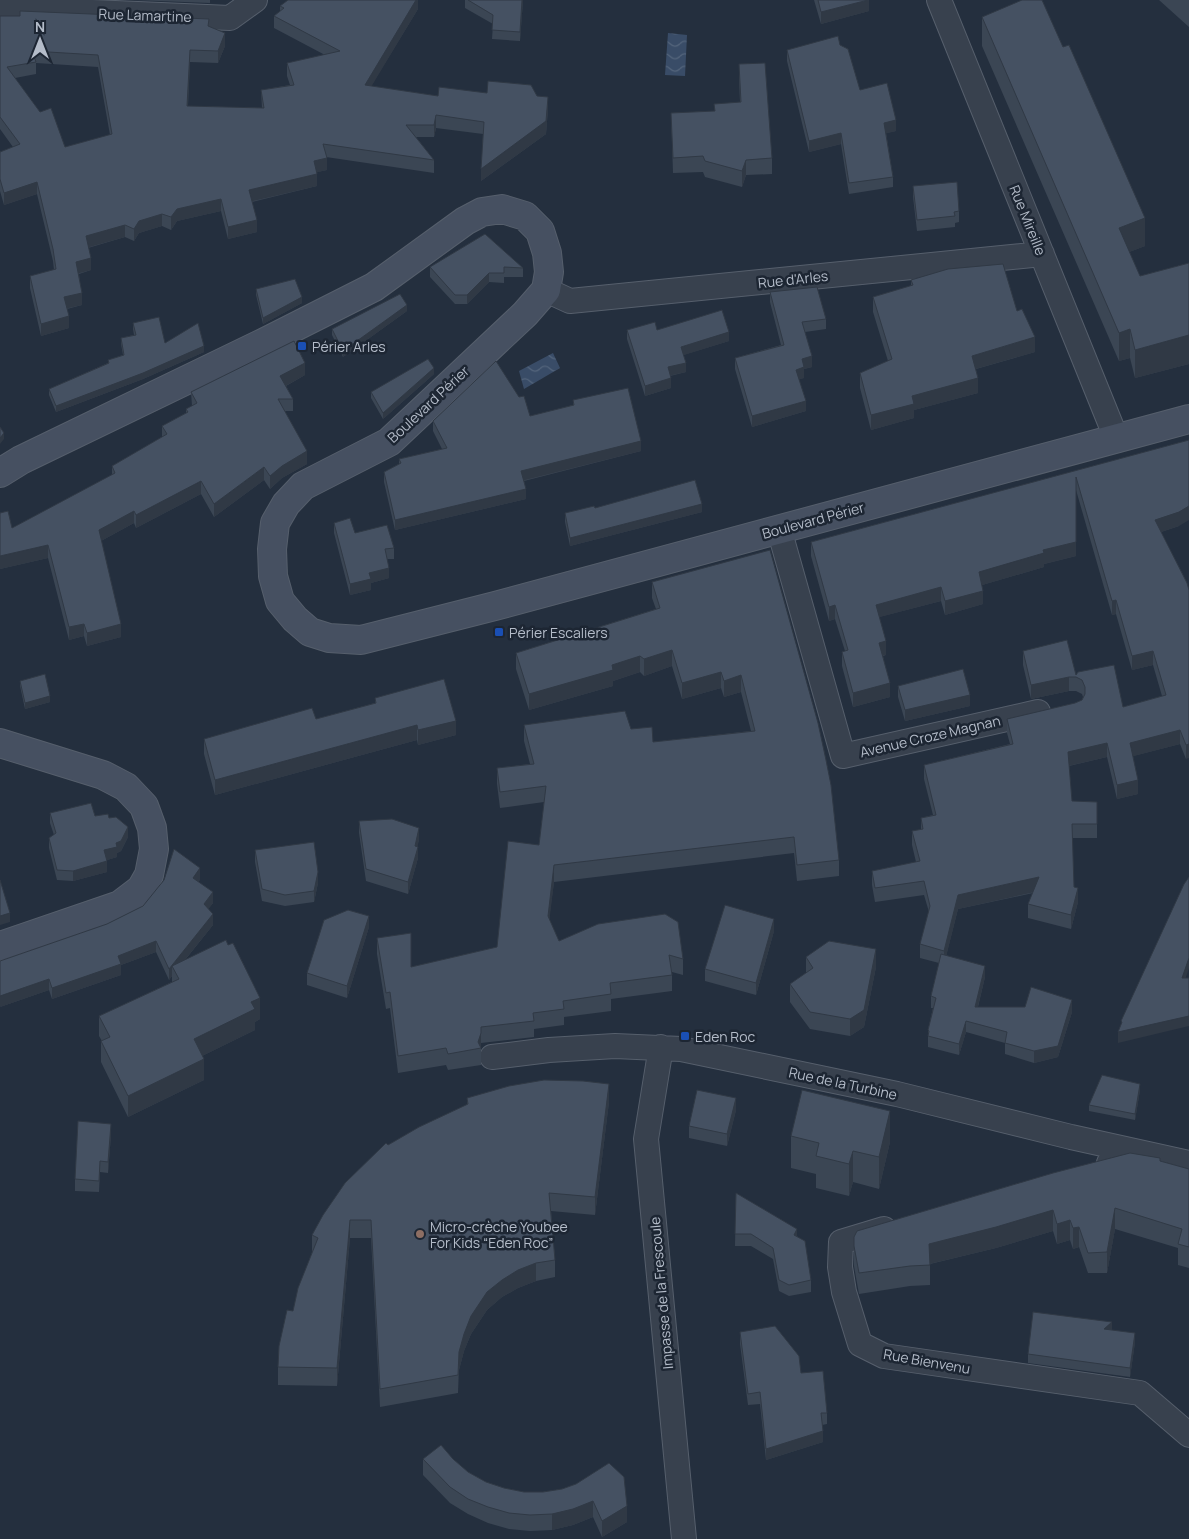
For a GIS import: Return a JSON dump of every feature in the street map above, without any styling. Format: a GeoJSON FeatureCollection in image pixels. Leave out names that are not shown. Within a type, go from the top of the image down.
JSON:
{"type":"FeatureCollection","features":[{"type":"Feature","properties":{"kind":"street","name":"Rue Lamartine"},"geometry":{"type":"LineString","coordinates":[[0,8],[230,18],[255,0]]}},
{"type":"Feature","properties":{"kind":"street","name":"Rue Mireille"},"geometry":{"type":"LineString","coordinates":[[939,0],[1117,440]]}},
{"type":"Feature","properties":{"kind":"street"},"geometry":{"type":"LineString","coordinates":[[0,473],[21,460],[266,342],[374,287],[465,221],[482,212],[502,209],[525,216],[540,231],[547,253],[549,272],[546,290]]}},
{"type":"Feature","properties":{"kind":"street","name":"Rue d'Arles"},"geometry":{"type":"LineString","coordinates":[[546,290],[570,301],[1042,254]]}},
{"type":"Feature","properties":{"kind":"street","name":"Boulevard Périer"},"geometry":{"type":"LineString","coordinates":[[546,290],[525,314],[389,442],[303,486],[286,504],[275,523],[272,549],[273,576],[280,601],[310,632],[329,638],[361,640],[1117,440],[1189,419]]}},
{"type":"Feature","properties":{"kind":"street","name":"Avenue Croze Magnan"},"geometry":{"type":"LineString","coordinates":[[779,529],[843,756],[1063,706]]}},
{"type":"Feature","properties":{"kind":"street"},"geometry":{"type":"LineString","coordinates":[[0,743],[103,775],[126,787],[144,806],[152,828],[154,849],[149,875],[141,889],[120,905],[0,946]]}},
{"type":"Feature","properties":{"kind":"street","name":"Rue de la Turbine"},"geometry":{"type":"LineString","coordinates":[[492,1057],[549,1050],[615,1046],[681,1049],[897,1094],[1189,1164]]}},
{"type":"Feature","properties":{"kind":"street","name":"Impasse de la Frescoule"},"geometry":{"type":"LineString","coordinates":[[661,1047],[646,1139],[684,1539]]}},
{"type":"Feature","properties":{"kind":"street"},"geometry":{"type":"LineString","coordinates":[[1087,1170],[1143,1153]]}},
{"type":"Feature","properties":{"kind":"street","name":"Rue Bienvenu"},"geometry":{"type":"LineString","coordinates":[[903,1224],[841,1242],[840,1266],[844,1292],[860,1344],[884,1356],[1140,1393],[1189,1435]]}},
{"type":"Feature","properties":{"kind":"water"},"geometry":{"type":"Polygon","coordinates":[[[668,33],[687,35],[685,76],[665,75],[668,33]]]}},
{"type":"Feature","properties":{"kind":"water"},"geometry":{"type":"Polygon","coordinates":[[[553,353],[560,368],[524,389],[519,371],[553,353]]]}},
{"type":"Feature","properties":{"kind":"building"},"geometry":{"type":"Polygon","coordinates":[[[288,0],[416,0],[365,85],[438,96],[439,87],[487,93],[488,81],[531,85],[537,96],[548,97],[546,121],[481,169],[484,122],[436,115],[434,125],[406,125],[434,160],[323,144],[327,158],[314,161],[317,174],[249,190],[257,220],[228,227],[221,199],[177,209],[171,217],[162,214],[139,221],[134,229],[125,225],[86,236],[91,258],[76,262],[82,293],[64,297],[69,316],[41,324],[30,276],[56,269],[37,182],[4,193],[0,179],[0,152],[20,144],[0,117],[0,16],[20,16],[20,11],[209,19],[208,26],[225,33],[218,51],[190,50],[187,106],[264,108],[261,90],[294,85],[287,63],[340,51],[274,16],[284,8],[280,6],[288,0]],[[32,51],[36,62],[7,67],[40,112],[51,108],[65,147],[112,134],[98,55],[32,51]]]}},
{"type":"Feature","properties":{"kind":"building"},"geometry":{"type":"Polygon","coordinates":[[[468,0],[522,0],[520,32],[492,30],[493,15],[468,0]]]}},
{"type":"Feature","properties":{"kind":"building"},"geometry":{"type":"Polygon","coordinates":[[[818,0],[868,0],[821,12],[818,0]]]}},
{"type":"Feature","properties":{"kind":"building"},"geometry":{"type":"Polygon","coordinates":[[[1022,0],[1042,0],[1063,47],[1069,45],[1145,218],[1119,228],[1140,276],[1189,263],[1189,335],[1135,350],[1130,329],[1119,333],[982,17],[1022,0]]]}},
{"type":"Feature","properties":{"kind":"building"},"geometry":{"type":"Polygon","coordinates":[[[838,36],[840,45],[848,49],[860,90],[887,83],[896,120],[884,123],[893,177],[849,183],[841,133],[809,141],[787,50],[838,36]]]}},
{"type":"Feature","properties":{"kind":"building"},"geometry":{"type":"Polygon","coordinates":[[[765,63],[772,158],[746,160],[742,171],[705,161],[703,156],[673,158],[671,113],[715,111],[714,104],[741,102],[739,64],[765,63]]]}},
{"type":"Feature","properties":{"kind":"building"},"geometry":{"type":"Polygon","coordinates":[[[957,182],[959,211],[954,212],[955,216],[917,220],[913,186],[957,182]]]}},
{"type":"Feature","properties":{"kind":"building"},"geometry":{"type":"Polygon","coordinates":[[[485,234],[523,268],[504,267],[504,273],[489,273],[467,295],[455,295],[430,267],[485,234]]]}},
{"type":"Feature","properties":{"kind":"building"},"geometry":{"type":"Polygon","coordinates":[[[1003,264],[1017,311],[1022,309],[1035,337],[972,356],[978,378],[912,396],[914,404],[871,415],[860,373],[892,359],[873,297],[913,285],[911,280],[948,269],[1003,264]]]}},
{"type":"Feature","properties":{"kind":"building"},"geometry":{"type":"Polygon","coordinates":[[[295,279],[302,297],[263,318],[256,289],[295,279]]]}},
{"type":"Feature","properties":{"kind":"building"},"geometry":{"type":"Polygon","coordinates":[[[817,287],[826,319],[802,322],[812,356],[802,359],[804,367],[796,370],[806,401],[752,416],[735,358],[784,345],[770,292],[817,287]]]}},
{"type":"Feature","properties":{"kind":"building"},"geometry":{"type":"Polygon","coordinates":[[[400,294],[407,305],[343,351],[332,329],[400,294]]]}},
{"type":"Feature","properties":{"kind":"building"},"geometry":{"type":"Polygon","coordinates":[[[722,310],[729,332],[681,347],[686,363],[668,367],[671,378],[645,386],[627,330],[655,322],[657,330],[722,310]]]}},
{"type":"Feature","properties":{"kind":"building"},"geometry":{"type":"Polygon","coordinates":[[[159,317],[165,343],[198,323],[204,346],[143,373],[56,406],[49,389],[109,363],[108,360],[124,355],[121,338],[136,335],[133,323],[159,317]]]}},
{"type":"Feature","properties":{"kind":"building"},"geometry":{"type":"Polygon","coordinates":[[[294,341],[305,363],[280,376],[293,399],[278,399],[307,451],[282,466],[270,476],[264,467],[214,504],[201,481],[136,515],[134,511],[99,530],[121,624],[87,633],[84,624],[69,627],[48,545],[0,556],[0,513],[8,511],[12,528],[115,473],[112,466],[167,434],[162,426],[188,412],[186,409],[197,403],[191,392],[294,341]]]}},
{"type":"Feature","properties":{"kind":"building"},"geometry":{"type":"Polygon","coordinates":[[[428,359],[434,368],[383,413],[371,392],[428,359]]]}},
{"type":"Feature","properties":{"kind":"building"},"geometry":{"type":"Polygon","coordinates":[[[496,361],[519,397],[524,396],[530,416],[574,405],[573,400],[628,388],[641,441],[521,471],[526,489],[395,520],[384,472],[401,463],[399,459],[447,448],[433,421],[496,361]]]}},
{"type":"Feature","properties":{"kind":"building"},"geometry":{"type":"Polygon","coordinates":[[[0,427],[4,433],[0,438],[0,427]]]}},
{"type":"Feature","properties":{"kind":"building"},"geometry":{"type":"Polygon","coordinates":[[[1189,440],[1189,506],[1179,512],[1155,520],[1189,590],[1189,744],[1186,745],[1180,730],[1130,743],[1138,780],[1117,785],[1107,743],[1068,752],[1072,801],[1097,802],[1097,824],[1072,824],[1074,887],[1078,888],[1071,915],[1028,904],[1039,877],[958,895],[944,951],[920,944],[930,906],[924,881],[875,888],[872,871],[920,861],[912,831],[923,829],[921,818],[936,815],[924,765],[1013,744],[1007,719],[1075,703],[1082,700],[1085,694],[1082,680],[1076,677],[1031,685],[1023,651],[1067,640],[1076,675],[1078,672],[1114,665],[1123,707],[1166,695],[1153,651],[1132,656],[1116,600],[1112,601],[1076,477],[1076,542],[1043,550],[1044,553],[979,572],[983,591],[945,601],[941,587],[876,605],[886,641],[879,643],[890,683],[853,693],[842,652],[848,650],[835,605],[829,607],[811,542],[1189,440]]]}},
{"type":"Feature","properties":{"kind":"building"},"geometry":{"type":"Polygon","coordinates":[[[695,480],[702,504],[570,538],[565,513],[594,506],[595,508],[695,480]]]}},
{"type":"Feature","properties":{"kind":"building"},"geometry":{"type":"Polygon","coordinates":[[[350,518],[355,533],[387,525],[394,548],[385,549],[389,568],[369,573],[371,579],[350,584],[334,523],[350,518]]]}},
{"type":"Feature","properties":{"kind":"building"},"geometry":{"type":"Polygon","coordinates":[[[770,550],[818,723],[831,785],[839,860],[797,865],[794,837],[554,865],[548,916],[559,941],[598,924],[665,914],[678,922],[683,959],[669,955],[672,975],[610,983],[611,994],[563,1001],[564,1009],[533,1013],[534,1021],[481,1027],[478,1042],[481,1048],[448,1054],[446,1048],[398,1056],[390,992],[386,993],[377,938],[411,933],[411,967],[497,947],[508,841],[539,845],[546,786],[500,792],[497,768],[534,764],[524,725],[625,711],[631,729],[652,727],[653,742],[755,731],[741,675],[724,681],[721,672],[682,683],[672,650],[644,659],[640,656],[612,665],[613,670],[529,694],[516,653],[660,608],[652,582],[770,550]]]}},
{"type":"Feature","properties":{"kind":"building"},"geometry":{"type":"Polygon","coordinates":[[[963,669],[970,695],[905,710],[898,686],[963,669]]]}},
{"type":"Feature","properties":{"kind":"building"},"geometry":{"type":"Polygon","coordinates":[[[45,674],[50,696],[25,703],[20,681],[45,674]]]}},
{"type":"Feature","properties":{"kind":"building"},"geometry":{"type":"Polygon","coordinates":[[[444,679],[456,721],[418,730],[417,725],[215,780],[204,739],[312,708],[316,719],[376,703],[375,698],[444,679]]]}},
{"type":"Feature","properties":{"kind":"building"},"geometry":{"type":"Polygon","coordinates":[[[91,803],[95,816],[108,814],[109,818],[116,817],[128,827],[121,841],[116,843],[117,847],[104,850],[107,861],[73,871],[57,870],[49,838],[56,833],[50,813],[91,803]]]}},
{"type":"Feature","properties":{"kind":"building"},"geometry":{"type":"Polygon","coordinates":[[[392,819],[419,828],[415,846],[418,847],[408,882],[366,869],[359,821],[392,819]]]}},
{"type":"Feature","properties":{"kind":"building"},"geometry":{"type":"Polygon","coordinates":[[[314,842],[318,872],[314,891],[285,895],[262,889],[255,850],[314,842]]]}},
{"type":"Feature","properties":{"kind":"building"},"geometry":{"type":"Polygon","coordinates":[[[174,849],[200,868],[193,878],[213,892],[204,904],[213,914],[169,969],[156,941],[118,956],[121,964],[52,988],[49,979],[0,996],[0,961],[107,924],[143,906],[164,880],[174,849]]]}},
{"type":"Feature","properties":{"kind":"building"},"geometry":{"type":"Polygon","coordinates":[[[1189,877],[1189,958],[1182,978],[1189,978],[1189,1016],[1118,1032],[1121,1021],[1184,884],[1189,877]]]}},
{"type":"Feature","properties":{"kind":"building"},"geometry":{"type":"Polygon","coordinates":[[[0,880],[10,913],[0,916],[0,880]]]}},
{"type":"Feature","properties":{"kind":"building"},"geometry":{"type":"Polygon","coordinates":[[[725,905],[774,919],[756,983],[705,969],[725,905]]]}},
{"type":"Feature","properties":{"kind":"building"},"geometry":{"type":"Polygon","coordinates":[[[348,910],[369,916],[347,986],[307,973],[324,920],[348,910]]]}},
{"type":"Feature","properties":{"kind":"building"},"geometry":{"type":"Polygon","coordinates":[[[226,940],[228,945],[233,943],[260,998],[251,1002],[255,1009],[194,1039],[204,1059],[128,1096],[101,1041],[110,1037],[99,1016],[179,979],[172,966],[226,940]]]}},
{"type":"Feature","properties":{"kind":"building"},"geometry":{"type":"Polygon","coordinates":[[[829,941],[876,949],[864,1010],[850,1019],[810,1012],[790,984],[813,968],[806,957],[829,941]]]}},
{"type":"Feature","properties":{"kind":"building"},"geometry":{"type":"Polygon","coordinates":[[[941,954],[985,966],[975,1007],[1025,1007],[1031,987],[1072,1000],[1058,1046],[1034,1051],[1005,1043],[1007,1032],[966,1021],[959,1044],[928,1036],[936,998],[931,996],[941,954]]]}},
{"type":"Feature","properties":{"kind":"building"},"geometry":{"type":"Polygon","coordinates":[[[1102,1075],[1140,1084],[1135,1114],[1089,1105],[1102,1075]]]}},
{"type":"Feature","properties":{"kind":"building"},"geometry":{"type":"Polygon","coordinates":[[[544,1080],[609,1084],[595,1197],[549,1193],[555,1260],[536,1263],[518,1270],[487,1292],[471,1316],[464,1334],[459,1352],[458,1375],[380,1389],[371,1220],[350,1220],[337,1368],[278,1367],[279,1346],[287,1310],[293,1311],[298,1288],[318,1238],[312,1235],[345,1183],[386,1143],[388,1145],[419,1127],[468,1104],[467,1098],[509,1086],[544,1080]]]}},
{"type":"Feature","properties":{"kind":"building"},"geometry":{"type":"Polygon","coordinates":[[[697,1090],[736,1098],[727,1134],[689,1126],[697,1090]]]}},
{"type":"Feature","properties":{"kind":"building"},"geometry":{"type":"Polygon","coordinates":[[[802,1090],[890,1111],[879,1157],[853,1151],[849,1164],[816,1156],[819,1143],[791,1136],[802,1090]]]}},
{"type":"Feature","properties":{"kind":"building"},"geometry":{"type":"Polygon","coordinates":[[[78,1121],[111,1124],[108,1162],[100,1161],[99,1181],[75,1179],[78,1121]]]}},
{"type":"Feature","properties":{"kind":"building"},"geometry":{"type":"Polygon","coordinates":[[[1130,1153],[1160,1158],[1160,1161],[1189,1169],[1189,1247],[1178,1244],[1182,1229],[1115,1208],[1107,1252],[1088,1253],[1079,1227],[1073,1228],[1070,1220],[1057,1224],[1053,1210],[929,1244],[930,1265],[859,1273],[854,1246],[854,1237],[857,1231],[1053,1173],[1130,1153]]]}},
{"type":"Feature","properties":{"kind":"building"},"geometry":{"type":"Polygon","coordinates":[[[736,1193],[797,1229],[794,1235],[805,1241],[811,1280],[789,1285],[779,1280],[773,1248],[751,1234],[735,1234],[736,1193]]]}},
{"type":"Feature","properties":{"kind":"building"},"geometry":{"type":"Polygon","coordinates":[[[1033,1312],[1112,1322],[1104,1329],[1135,1333],[1130,1368],[1028,1354],[1033,1312]]]}},
{"type":"Feature","properties":{"kind":"building"},"geometry":{"type":"Polygon","coordinates":[[[775,1326],[799,1356],[801,1373],[823,1371],[827,1413],[821,1413],[823,1431],[766,1449],[760,1392],[748,1394],[740,1332],[775,1326]]]}},
{"type":"Feature","properties":{"kind":"building"},"geometry":{"type":"Polygon","coordinates":[[[441,1445],[468,1472],[486,1482],[524,1492],[562,1489],[576,1484],[609,1463],[624,1477],[627,1506],[602,1521],[593,1501],[573,1509],[552,1514],[530,1515],[509,1513],[488,1507],[468,1499],[450,1487],[423,1459],[441,1445]]]}},
{"type":"Feature","properties":{"kind":"place","name":"Périer Arles"},"geometry":{"type":"Point","coordinates":[302,346]}},
{"type":"Feature","properties":{"kind":"place","name":"Périer Escaliers"},"geometry":{"type":"Point","coordinates":[499,632]}},
{"type":"Feature","properties":{"kind":"place","name":"Eden Roc"},"geometry":{"type":"Point","coordinates":[685,1036]}},
{"type":"Feature","properties":{"kind":"place","name":"Micro-crèche Youbee For Kids “Eden Roc”"},"geometry":{"type":"Point","coordinates":[420,1234]}}]}
